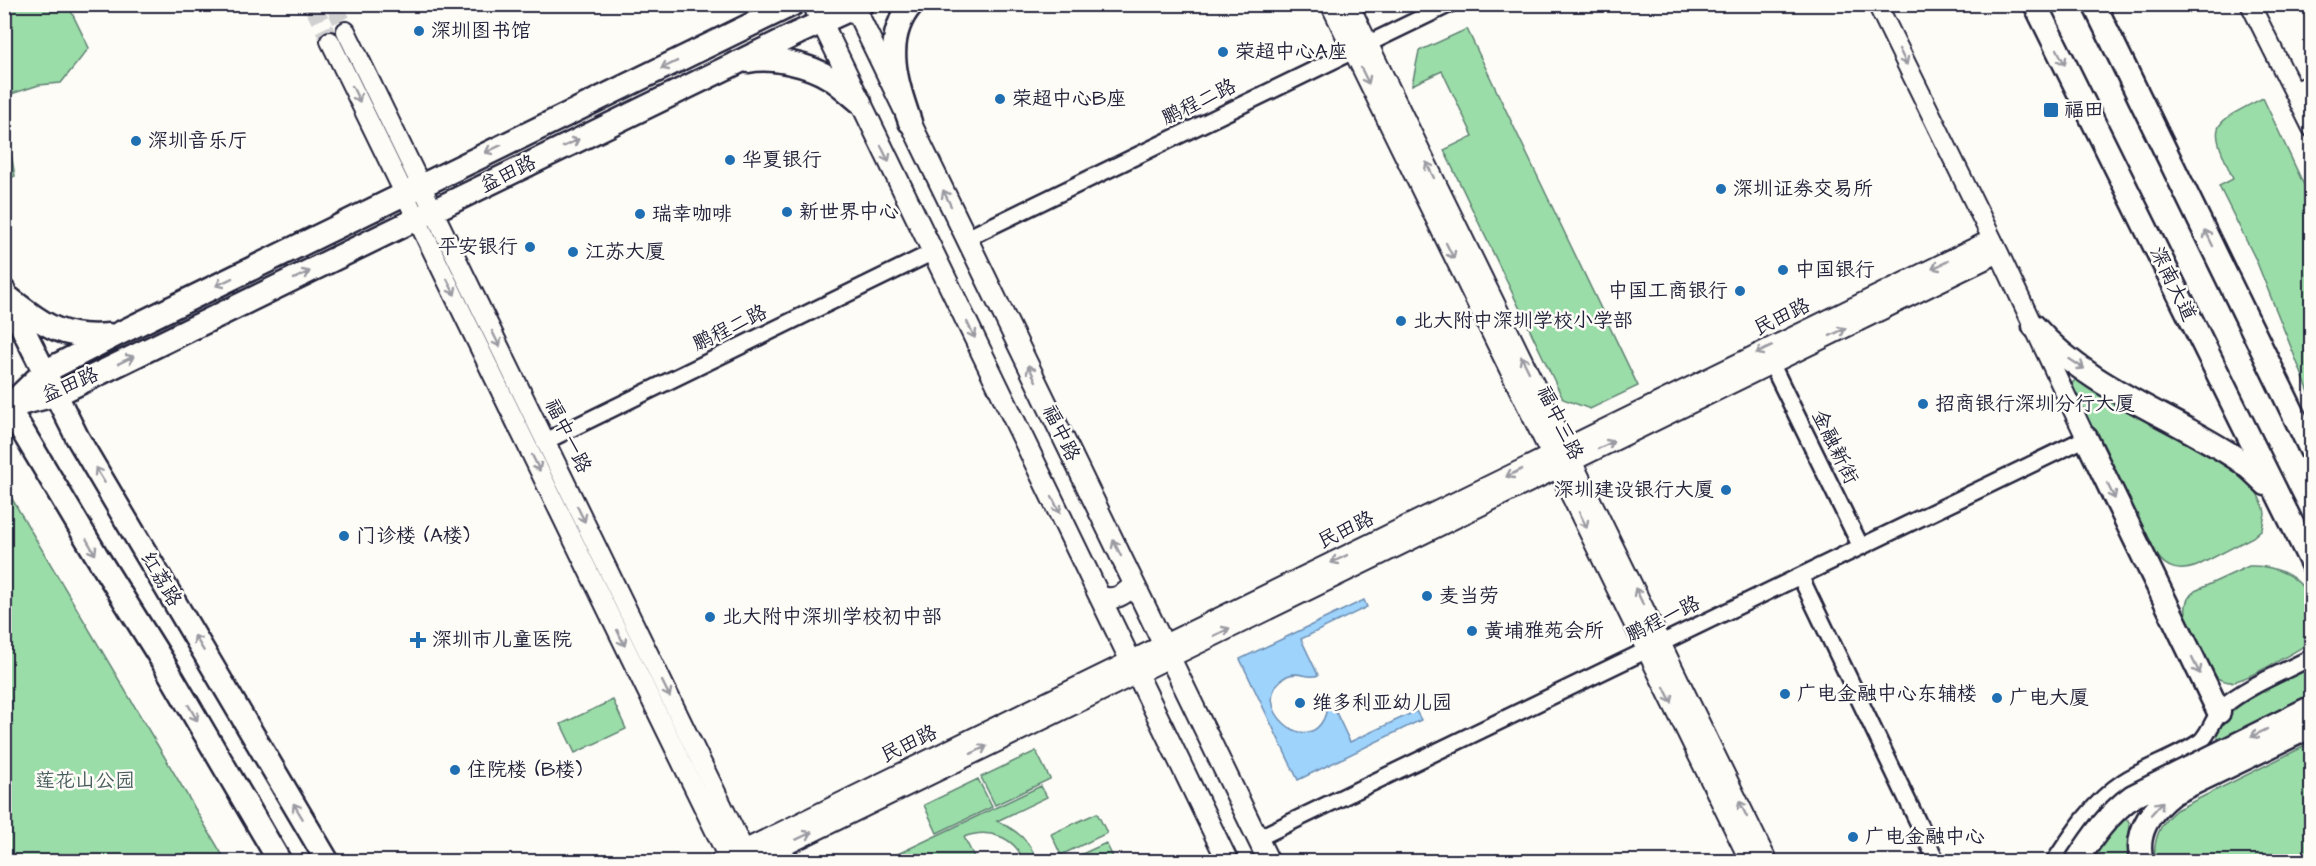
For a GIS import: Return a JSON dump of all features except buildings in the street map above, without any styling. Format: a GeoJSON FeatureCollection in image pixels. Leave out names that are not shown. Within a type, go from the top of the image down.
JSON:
{"type":"FeatureCollection","features":[{"type":"Feature","properties":{"kind":"main road"},"geometry":{"type":"LineString","coordinates":[[722,39],[741,24],[757,4]]}},
{"type":"Feature","properties":{"kind":"main road","name":"益田路"},"geometry":{"type":"LineString","coordinates":[[6,404],[44,372],[116,334],[793,4]]}},
{"type":"Feature","properties":{"kind":"main road"},"geometry":{"type":"LineString","coordinates":[[910,122],[897,83],[893,55],[897,31],[906,11],[912,4]]}},
{"type":"Feature","properties":{"kind":"main road","name":"深南大道"},"geometry":{"type":"LineString","coordinates":[[2035,4],[2312,564]]}},
{"type":"Feature","properties":{"kind":"main road"},"geometry":{"type":"LineString","coordinates":[[2094,4],[2312,452]]}},
{"type":"Feature","properties":{"kind":"main road","name":"益田路"},"geometry":{"type":"LineString","coordinates":[[6,404],[55,395],[732,65],[817,14],[856,6]]}},
{"type":"Feature","properties":{"kind":"main road","name":"福中路"},"geometry":{"type":"LineString","coordinates":[[856,6],[910,122],[1269,861]]}},
{"type":"Feature","properties":{"kind":"main road","name":"福中路"},"geometry":{"type":"LineString","coordinates":[[817,14],[1100,596],[1223,860]]}},
{"type":"Feature","properties":{"kind":"main road"},"geometry":{"type":"LineString","coordinates":[[732,65],[772,59],[793,64],[827,76],[860,102]]}},
{"type":"Feature","properties":{"kind":"main road"},"geometry":{"type":"LineString","coordinates":[[6,294],[59,332],[81,337],[116,334]]}},
{"type":"Feature","properties":{"kind":"main road","name":"红荔路"},"geometry":{"type":"LineString","coordinates":[[6,294],[77,437],[328,861]]}},
{"type":"Feature","properties":{"kind":"main road"},"geometry":{"type":"LineString","coordinates":[[2034,326],[2067,358],[2139,403],[2244,463],[2277,495]]}},
{"type":"Feature","properties":{"kind":"main road"},"geometry":{"type":"LineString","coordinates":[[6,404],[163,662],[280,861]]}},
{"type":"Feature","properties":{"kind":"main road"},"geometry":{"type":"LineString","coordinates":[[2086,438],[2219,712]]}},
{"type":"Feature","properties":{"kind":"main road"},"geometry":{"type":"LineString","coordinates":[[1100,596],[1107,598],[1120,596],[1134,584]]}},
{"type":"Feature","properties":{"kind":"main road"},"geometry":{"type":"LineString","coordinates":[[2071,856],[2115,809],[2133,796],[2312,707]]}},
{"type":"Feature","properties":{"kind":"main road"},"geometry":{"type":"LineString","coordinates":[[2142,861],[2141,836],[2146,820],[2157,806],[2173,793],[2312,726]]}},
{"type":"Feature","properties":{"kind":"street","name":"福中三路"},"geometry":{"type":"LineString","coordinates":[[1330,4],[1360,48],[1562,458],[1654,647],[1750,861]]}},
{"type":"Feature","properties":{"kind":"street","name":"福中三路"},"geometry":{"type":"LineString","coordinates":[[1349,4],[1360,48]]}},
{"type":"Feature","properties":{"kind":"street","name":"鹏程二路"},"geometry":{"type":"LineString","coordinates":[[967,238],[1450,4]]}},
{"type":"Feature","properties":{"kind":"street"},"geometry":{"type":"LineString","coordinates":[[1877,4],[1996,246],[2086,438]]}},
{"type":"Feature","properties":{"kind":"street"},"geometry":{"type":"LineString","coordinates":[[2250,4],[2303,101],[2312,128]]}},
{"type":"Feature","properties":{"kind":"street","name":"福中一路"},"geometry":{"type":"LineString","coordinates":[[346,31],[425,215],[737,859]]}},
{"type":"Feature","properties":{"kind":"street","name":"福中一路"},"geometry":{"type":"LineString","coordinates":[[330,41],[413,189]]}},
{"type":"Feature","properties":{"kind":"street"},"geometry":{"type":"LineString","coordinates":[[2303,101],[2312,84]]}},
{"type":"Feature","properties":{"kind":"street","name":"福中一路"},"geometry":{"type":"LineString","coordinates":[[425,215],[546,441],[737,859]]}},
{"type":"Feature","properties":{"kind":"street","name":"民田路"},"geometry":{"type":"LineString","coordinates":[[1562,458],[1772,365],[1996,246]]}},
{"type":"Feature","properties":{"kind":"street","name":"民田路"},"geometry":{"type":"LineString","coordinates":[[737,859],[1996,246]]}},
{"type":"Feature","properties":{"kind":"street","name":"鹏程二路"},"geometry":{"type":"LineString","coordinates":[[546,441],[933,252]]}},
{"type":"Feature","properties":{"kind":"street","name":"金融新街"},"geometry":{"type":"LineString","coordinates":[[1772,365],[1861,547]]}},
{"type":"Feature","properties":{"kind":"street","name":"鹏程一路"},"geometry":{"type":"LineString","coordinates":[[1258,838],[2086,438]]}},
{"type":"Feature","properties":{"kind":"street"},"geometry":{"type":"LineString","coordinates":[[1800,576],[1937,861]]}},
{"type":"Feature","properties":{"kind":"street","name":"福中三路"},"geometry":{"type":"LineString","coordinates":[[1654,647],[1768,861]]}},
{"type":"Feature","properties":{"kind":"street"},"geometry":{"type":"LineString","coordinates":[[2054,861],[2071,856],[2097,805],[2114,789],[2201,741],[2208,734],[2219,712],[2241,694],[2312,657]]}},
{"type":"Feature","properties":{"kind":"green space"},"geometry":{"type":"Polygon","coordinates":[[[5,4],[68,5],[89,48],[61,83],[39,85],[5,96],[5,4]]]}},
{"type":"Feature","properties":{"kind":"green space"},"geometry":{"type":"Polygon","coordinates":[[[1467,29],[1638,386],[1590,409],[1563,399],[1444,150],[1473,136],[1442,71],[1412,85],[1419,51],[1467,29]]]}},
{"type":"Feature","properties":{"kind":"green space"},"geometry":{"type":"Polygon","coordinates":[[[2263,98],[2311,200],[2311,397],[2256,260],[2219,186],[2233,179],[2220,147],[2217,136],[2218,128],[2232,115],[2263,98]]]}},
{"type":"Feature","properties":{"kind":"green space"},"geometry":{"type":"Polygon","coordinates":[[[5,120],[15,176],[5,180],[4,178],[5,120]]]}},
{"type":"Feature","properties":{"kind":"green space"},"geometry":{"type":"Polygon","coordinates":[[[2080,379],[2213,455],[2252,482],[2264,508],[2262,529],[2253,537],[2197,566],[2180,569],[2165,564],[2157,555],[2075,400],[2070,386],[2075,380],[2080,379]]]}},
{"type":"Feature","properties":{"kind":"green space","name":"莲花山公园"},"geometry":{"type":"Polygon","coordinates":[[[5,487],[226,861],[5,861],[5,487]]]}},
{"type":"Feature","properties":{"kind":"green space"},"geometry":{"type":"Polygon","coordinates":[[[2249,566],[2278,570],[2287,574],[2302,587],[2312,609],[2311,642],[2257,672],[2229,682],[2217,678],[2208,668],[2187,619],[2186,604],[2195,591],[2249,566]]]}},
{"type":"Feature","properties":{"kind":"green space"},"geometry":{"type":"Polygon","coordinates":[[[2311,664],[2311,697],[2220,742],[2215,732],[2215,725],[2234,704],[2311,664]]]}},
{"type":"Feature","properties":{"kind":"green space"},"geometry":{"type":"Polygon","coordinates":[[[613,700],[626,729],[575,753],[561,724],[613,700]]]}},
{"type":"Feature","properties":{"kind":"green space"},"geometry":{"type":"Polygon","coordinates":[[[2311,743],[2311,861],[2155,861],[2158,833],[2165,821],[2176,810],[2311,743]]]}},
{"type":"Feature","properties":{"kind":"green space"},"geometry":{"type":"Polygon","coordinates":[[[1036,751],[1050,779],[995,805],[981,777],[1036,751]]]}},
{"type":"Feature","properties":{"kind":"green space"},"geometry":{"type":"Polygon","coordinates":[[[978,779],[992,807],[937,833],[924,805],[978,779]]]}},
{"type":"Feature","properties":{"kind":"green space"},"geometry":{"type":"Polygon","coordinates":[[[1041,786],[1047,797],[997,821],[1021,837],[1030,847],[1037,861],[1024,861],[1020,852],[1007,840],[982,833],[964,837],[976,861],[883,861],[1041,786]]]}},
{"type":"Feature","properties":{"kind":"green space"},"geometry":{"type":"Polygon","coordinates":[[[1097,813],[1107,833],[1061,855],[1051,834],[1097,813]]]}},
{"type":"Feature","properties":{"kind":"green space"},"geometry":{"type":"Polygon","coordinates":[[[2128,820],[2130,825],[2127,861],[2083,862],[2117,824],[2128,820]]]}},
{"type":"Feature","properties":{"kind":"green space"},"geometry":{"type":"Polygon","coordinates":[[[1106,843],[1113,857],[1103,861],[1067,861],[1106,843]]]}},
{"type":"Feature","properties":{"kind":"water"},"geometry":{"type":"Polygon","coordinates":[[[1364,600],[1367,607],[1301,639],[1318,675],[1291,674],[1287,676],[1275,687],[1272,700],[1276,713],[1285,724],[1296,731],[1309,732],[1319,725],[1327,709],[1333,706],[1350,742],[1416,711],[1421,720],[1298,780],[1240,659],[1364,600]]]}},
{"type":"Feature","properties":{"kind":"tunnel"},"geometry":{"type":"LineString","coordinates":[[312,4],[330,41]]}},
{"type":"Feature","properties":{"kind":"tunnel"},"geometry":{"type":"LineString","coordinates":[[334,4],[346,31]]}},
{"type":"Feature","properties":{"kind":"place","name":"深圳图书馆"},"geometry":{"type":"Point","coordinates":[419,31]}},
{"type":"Feature","properties":{"kind":"place","name":"荣超中心A座"},"geometry":{"type":"Point","coordinates":[1223,52]}},
{"type":"Feature","properties":{"kind":"place","name":"荣超中心B座"},"geometry":{"type":"Point","coordinates":[1000,99]}},
{"type":"Feature","properties":{"kind":"place","name":"福田"},"geometry":{"type":"Point","coordinates":[2051,110]}},
{"type":"Feature","properties":{"kind":"place","name":"深圳音乐厅"},"geometry":{"type":"Point","coordinates":[136,141]}},
{"type":"Feature","properties":{"kind":"place","name":"华夏银行"},"geometry":{"type":"Point","coordinates":[730,160]}},
{"type":"Feature","properties":{"kind":"place","name":"深圳证券交易所"},"geometry":{"type":"Point","coordinates":[1721,189]}},
{"type":"Feature","properties":{"kind":"place","name":"新世界中心"},"geometry":{"type":"Point","coordinates":[787,212]}},
{"type":"Feature","properties":{"kind":"place","name":"瑞幸咖啡"},"geometry":{"type":"Point","coordinates":[640,214]}},
{"type":"Feature","properties":{"kind":"place","name":"平安银行"},"geometry":{"type":"Point","coordinates":[530,247]}},
{"type":"Feature","properties":{"kind":"place","name":"江苏大厦"},"geometry":{"type":"Point","coordinates":[573,252]}},
{"type":"Feature","properties":{"kind":"place","name":"中国银行"},"geometry":{"type":"Point","coordinates":[1783,270]}},
{"type":"Feature","properties":{"kind":"place","name":"中国工商银行"},"geometry":{"type":"Point","coordinates":[1740,291]}},
{"type":"Feature","properties":{"kind":"place","name":"北大附中深圳学校小学部"},"geometry":{"type":"Point","coordinates":[1401,321]}},
{"type":"Feature","properties":{"kind":"place","name":"招商银行深圳分行大厦"},"geometry":{"type":"Point","coordinates":[1923,404]}},
{"type":"Feature","properties":{"kind":"place","name":"深圳建设银行大厦"},"geometry":{"type":"Point","coordinates":[1726,490]}},
{"type":"Feature","properties":{"kind":"place","name":"门诊楼 (A楼)"},"geometry":{"type":"Point","coordinates":[344,536]}},
{"type":"Feature","properties":{"kind":"place","name":"麦当劳"},"geometry":{"type":"Point","coordinates":[1427,596]}},
{"type":"Feature","properties":{"kind":"place","name":"北大附中深圳学校初中部"},"geometry":{"type":"Point","coordinates":[710,617]}},
{"type":"Feature","properties":{"kind":"place","name":"黄埔雅苑会所"},"geometry":{"type":"Point","coordinates":[1472,631]}},
{"type":"Feature","properties":{"kind":"place","name":"深圳市儿童医院"},"geometry":{"type":"Point","coordinates":[418,640]}},
{"type":"Feature","properties":{"kind":"place","name":"广电金融中心东辅楼"},"geometry":{"type":"Point","coordinates":[1785,694]}},
{"type":"Feature","properties":{"kind":"place","name":"广电大厦"},"geometry":{"type":"Point","coordinates":[1997,698]}},
{"type":"Feature","properties":{"kind":"place","name":"维多利亚幼儿园"},"geometry":{"type":"Point","coordinates":[1300,703]}},
{"type":"Feature","properties":{"kind":"place","name":"住院楼 (B楼)"},"geometry":{"type":"Point","coordinates":[455,770]}},
{"type":"Feature","properties":{"kind":"place","name":"广电金融中心"},"geometry":{"type":"Point","coordinates":[1853,837]}}]}
